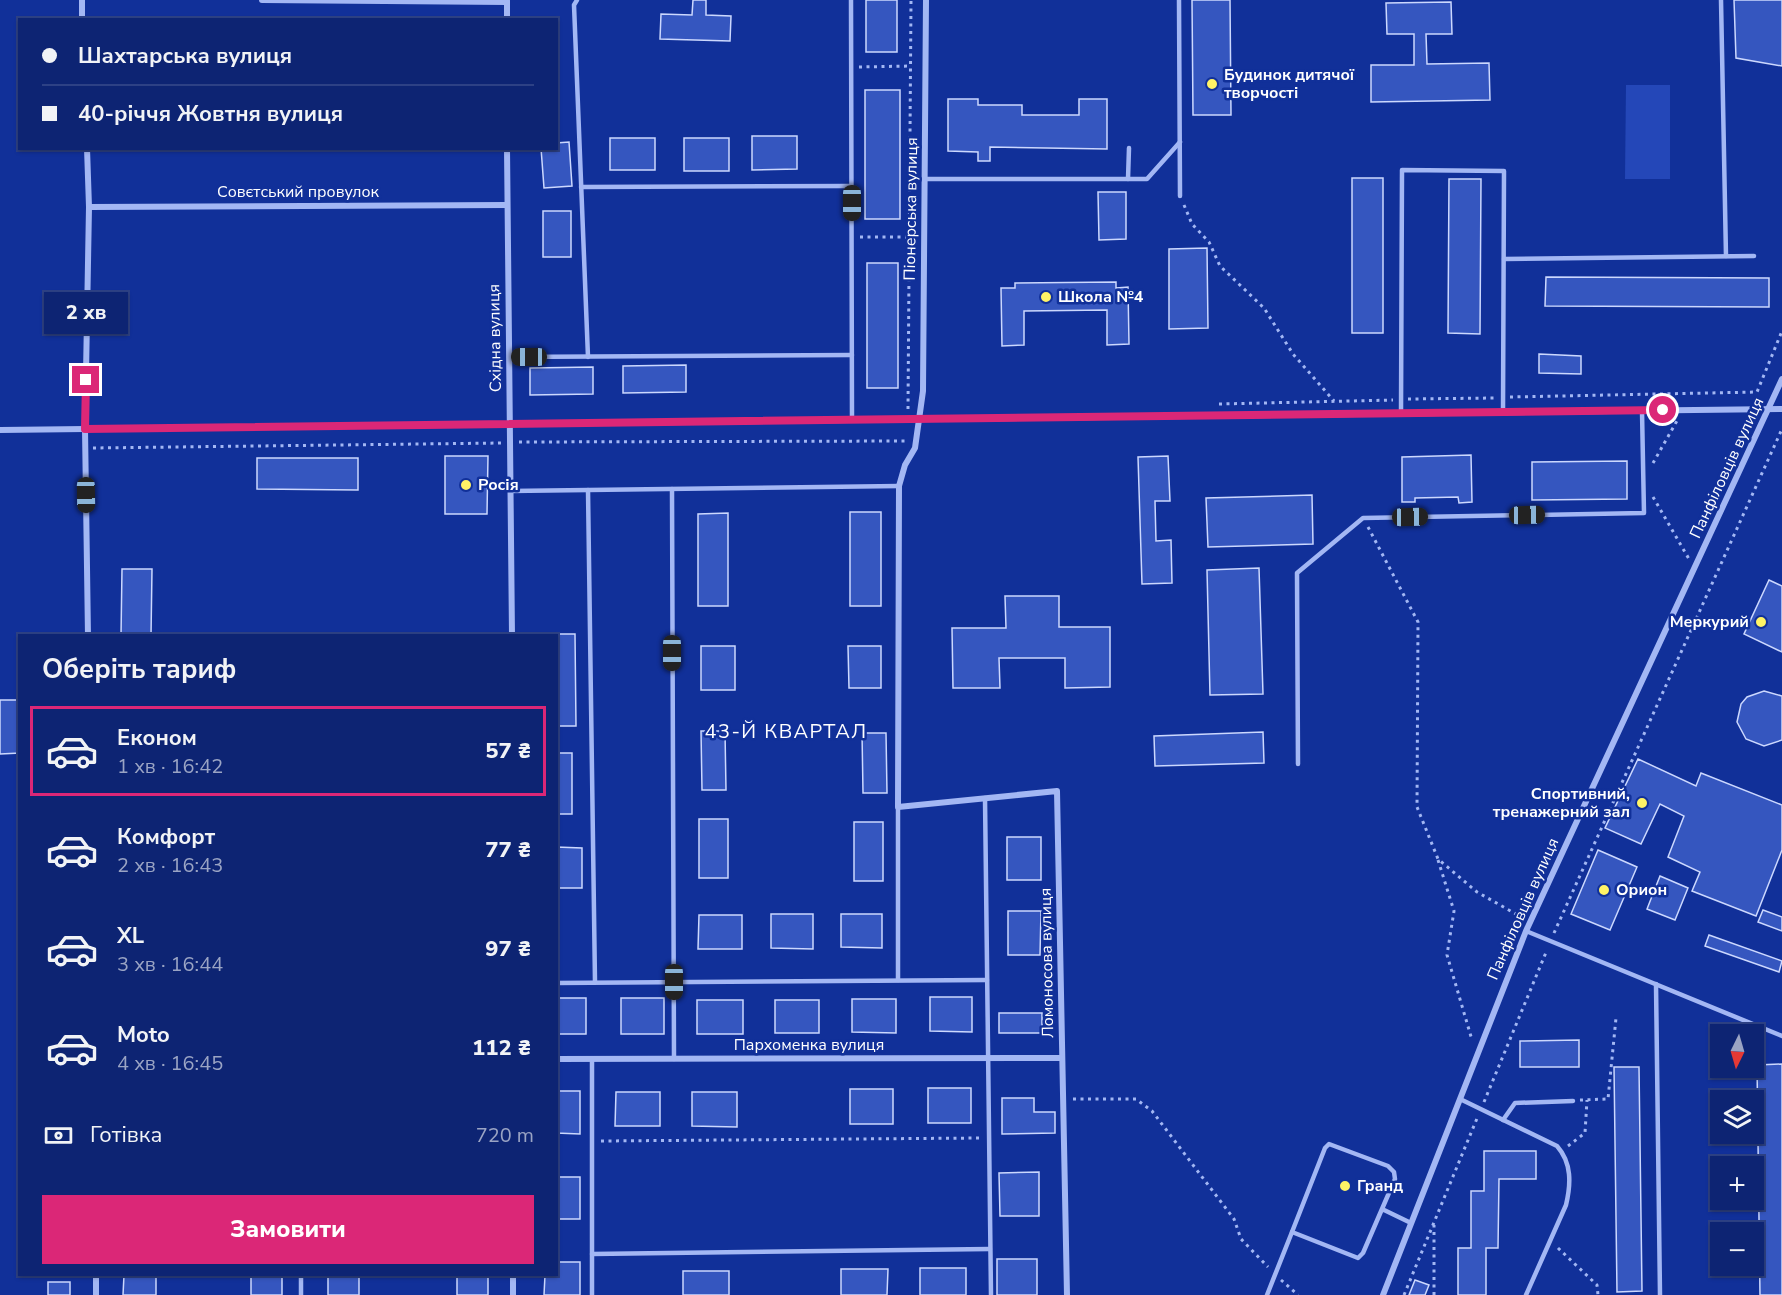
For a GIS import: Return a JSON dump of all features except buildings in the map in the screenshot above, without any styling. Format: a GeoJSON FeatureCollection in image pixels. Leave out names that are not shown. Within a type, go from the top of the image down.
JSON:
{"type":"FeatureCollection","features":[{"type":"Feature","properties":{"kind":"street"},"geometry":{"type":"LineString","coordinates":[[82,0],[82,18]]}},
{"type":"Feature","properties":{"kind":"street"},"geometry":{"type":"LineString","coordinates":[[262,0],[507,1],[507,18]]}},
{"type":"Feature","properties":{"kind":"street","name":"Піонерська вулиця"},"geometry":{"type":"LineString","coordinates":[[898,807],[899,486],[905,465],[915,448],[923,391],[926,0]]}},
{"type":"Feature","properties":{"kind":"street"},"geometry":{"type":"LineString","coordinates":[[87,150],[89,207],[85,429],[88,634]]}},
{"type":"Feature","properties":{"kind":"street","name":"Східна вулиця"},"geometry":{"type":"LineString","coordinates":[[507,150],[512,634]]}},
{"type":"Feature","properties":{"kind":"street","name":"Совєтський провулок"},"geometry":{"type":"LineString","coordinates":[[89,207],[507,205]]}},
{"type":"Feature","properties":{"kind":"street","name":"Панфіловців вулиця"},"geometry":{"type":"LineString","coordinates":[[1383,1295],[1530,921],[1782,379]]}},
{"type":"Feature","properties":{"kind":"street"},"geometry":{"type":"LineString","coordinates":[[0,430],[1782,409]]}},
{"type":"Feature","properties":{"kind":"street","name":"Ломоносова вулиця"},"geometry":{"type":"LineString","coordinates":[[898,807],[1057,791],[1067,1295]]}},
{"type":"Feature","properties":{"kind":"street","name":"Пархоменка вулиця"},"geometry":{"type":"LineString","coordinates":[[558,1059],[1062,1058]]}},
{"type":"Feature","properties":{"kind":"street"},"geometry":{"type":"LineString","coordinates":[[96,1276],[96,1295]]}},
{"type":"Feature","properties":{"kind":"street"},"geometry":{"type":"LineString","coordinates":[[513,1276],[513,1295]]}},
{"type":"Feature","properties":{"kind":"lane"},"geometry":{"type":"LineString","coordinates":[[577,0],[574,5],[588,357]]}},
{"type":"Feature","properties":{"kind":"lane"},"geometry":{"type":"LineString","coordinates":[[851,0],[852,420]]}},
{"type":"Feature","properties":{"kind":"lane"},"geometry":{"type":"LineString","coordinates":[[1179,0],[1180,196]]}},
{"type":"Feature","properties":{"kind":"lane"},"geometry":{"type":"LineString","coordinates":[[1721,0],[1726,256]]}},
{"type":"Feature","properties":{"kind":"lane"},"geometry":{"type":"LineString","coordinates":[[925,179],[1147,179],[1180,142]]}},
{"type":"Feature","properties":{"kind":"lane"},"geometry":{"type":"LineString","coordinates":[[1128,179],[1129,148]]}},
{"type":"Feature","properties":{"kind":"lane"},"geometry":{"type":"LineString","coordinates":[[1401,413],[1402,170],[1504,171],[1503,412]]}},
{"type":"Feature","properties":{"kind":"lane"},"geometry":{"type":"LineString","coordinates":[[581,187],[851,186]]}},
{"type":"Feature","properties":{"kind":"lane"},"geometry":{"type":"LineString","coordinates":[[1504,259],[1754,256]]}},
{"type":"Feature","properties":{"kind":"lane"},"geometry":{"type":"LineString","coordinates":[[509,357],[852,355]]}},
{"type":"Feature","properties":{"kind":"lane"},"geometry":{"type":"LineString","coordinates":[[1298,764],[1297,573],[1363,518],[1644,513],[1642,411]]}},
{"type":"Feature","properties":{"kind":"lane"},"geometry":{"type":"LineString","coordinates":[[510,491],[899,486]]}},
{"type":"Feature","properties":{"kind":"lane"},"geometry":{"type":"LineString","coordinates":[[672,489],[674,1059]]}},
{"type":"Feature","properties":{"kind":"lane"},"geometry":{"type":"LineString","coordinates":[[588,490],[595,982]]}},
{"type":"Feature","properties":{"kind":"lane"},"geometry":{"type":"LineString","coordinates":[[985,798],[991,1295]]}},
{"type":"Feature","properties":{"kind":"lane"},"geometry":{"type":"LineString","coordinates":[[898,807],[898,981]]}},
{"type":"Feature","properties":{"kind":"lane"},"geometry":{"type":"LineString","coordinates":[[1526,931],[1782,1036]]}},
{"type":"Feature","properties":{"kind":"lane"},"geometry":{"type":"LineString","coordinates":[[558,983],[987,980]]}},
{"type":"Feature","properties":{"kind":"lane"},"geometry":{"type":"LineString","coordinates":[[1656,984],[1660,1295]]}},
{"type":"Feature","properties":{"kind":"lane"},"geometry":{"type":"LineString","coordinates":[[592,1059],[592,1295]]}},
{"type":"Feature","properties":{"kind":"lane"},"geometry":{"type":"LineString","coordinates":[[1460,1100],[1557,1146],[1565,1155],[1569,1171],[1566,1205],[1526,1295]]}},
{"type":"Feature","properties":{"kind":"lane"},"geometry":{"type":"LineString","coordinates":[[1503,1120],[1515,1103],[1573,1101]]}},
{"type":"Feature","properties":{"kind":"lane"},"geometry":{"type":"LineString","coordinates":[[1267,1295],[1292,1232],[1329,1144],[1388,1166],[1394,1172],[1395,1179],[1383,1209],[1364,1253],[1358,1258],[1292,1232]]}},
{"type":"Feature","properties":{"kind":"lane"},"geometry":{"type":"LineString","coordinates":[[1383,1209],[1411,1223]]}},
{"type":"Feature","properties":{"kind":"lane"},"geometry":{"type":"LineString","coordinates":[[592,1254],[990,1249]]}},
{"type":"Feature","properties":{"kind":"lane"},"geometry":{"type":"LineString","coordinates":[[301,1276],[301,1295]]}},
{"type":"Feature","properties":{"kind":"path"},"geometry":{"type":"LineString","coordinates":[[908,410],[911,0]]}},
{"type":"Feature","properties":{"kind":"path"},"geometry":{"type":"LineString","coordinates":[[851,67],[911,66]]}},
{"type":"Feature","properties":{"kind":"path"},"geometry":{"type":"LineString","coordinates":[[1180,196],[1192,224],[1209,242],[1220,266],[1264,308],[1293,354],[1334,401]]}},
{"type":"Feature","properties":{"kind":"path"},"geometry":{"type":"LineString","coordinates":[[852,237],[909,237]]}},
{"type":"Feature","properties":{"kind":"path"},"geometry":{"type":"LineString","coordinates":[[1684,410],[1643,478],[1694,569]]}},
{"type":"Feature","properties":{"kind":"path"},"geometry":{"type":"LineString","coordinates":[[1404,1295],[1550,941],[1782,430]]}},
{"type":"Feature","properties":{"kind":"path"},"geometry":{"type":"LineString","coordinates":[[1363,518],[1418,622],[1417,807],[1438,859],[1454,911],[1447,955],[1477,1056]]}},
{"type":"Feature","properties":{"kind":"path"},"geometry":{"type":"LineString","coordinates":[[1438,859],[1477,892],[1530,921]]}},
{"type":"Feature","properties":{"kind":"path"},"geometry":{"type":"LineString","coordinates":[[1573,1101],[1608,1099],[1616,1018]]}},
{"type":"Feature","properties":{"kind":"path"},"geometry":{"type":"LineString","coordinates":[[1063,1100],[1136,1099],[1152,1111],[1234,1219],[1241,1239],[1275,1275],[1298,1295]]}},
{"type":"Feature","properties":{"kind":"path"},"geometry":{"type":"LineString","coordinates":[[1561,1151],[1585,1133],[1587,1100]]}},
{"type":"Feature","properties":{"kind":"path"},"geometry":{"type":"LineString","coordinates":[[592,1141],[989,1138]]}},
{"type":"Feature","properties":{"kind":"path"},"geometry":{"type":"LineString","coordinates":[[1434,1223],[1434,1295]]}},
{"type":"Feature","properties":{"kind":"path"},"geometry":{"type":"LineString","coordinates":[[1550,1240],[1597,1285],[1598,1295]]}},
{"type":"Feature","properties":{"kind":"shaded area"},"geometry":{"type":"Polygon","coordinates":[[[1626,85],[1670,85],[1670,179],[1625,179],[1626,85]]]}},
{"type":"Feature","properties":{"kind":"place","name":"Будинок дитячої творчості"},"geometry":{"type":"Point","coordinates":[1212,84]}},
{"type":"Feature","properties":{"kind":"place","name":"Школа №4"},"geometry":{"type":"Point","coordinates":[1046,297]}},
{"type":"Feature","properties":{"kind":"place","name":"Росія"},"geometry":{"type":"Point","coordinates":[466,485]}},
{"type":"Feature","properties":{"kind":"place","name":"Меркурий"},"geometry":{"type":"Point","coordinates":[1761,622]}},
{"type":"Feature","properties":{"kind":"place","name":"Спортивний, тренажерний зал"},"geometry":{"type":"Point","coordinates":[1642,803]}},
{"type":"Feature","properties":{"kind":"place","name":"Орион"},"geometry":{"type":"Point","coordinates":[1604,890]}},
{"type":"Feature","properties":{"kind":"place","name":"Гранд"},"geometry":{"type":"Point","coordinates":[1345,1186]}},
{"type":"Feature","properties":{"kind":"district","name":"43-Й КВАРТАЛ"},"geometry":{"type":"Point","coordinates":[786,731]}},
{"type":"Feature","properties":{"kind":"route"},"geometry":{"type":"LineString","coordinates":[[86,380],[85,429],[1663,410]]}}]}
